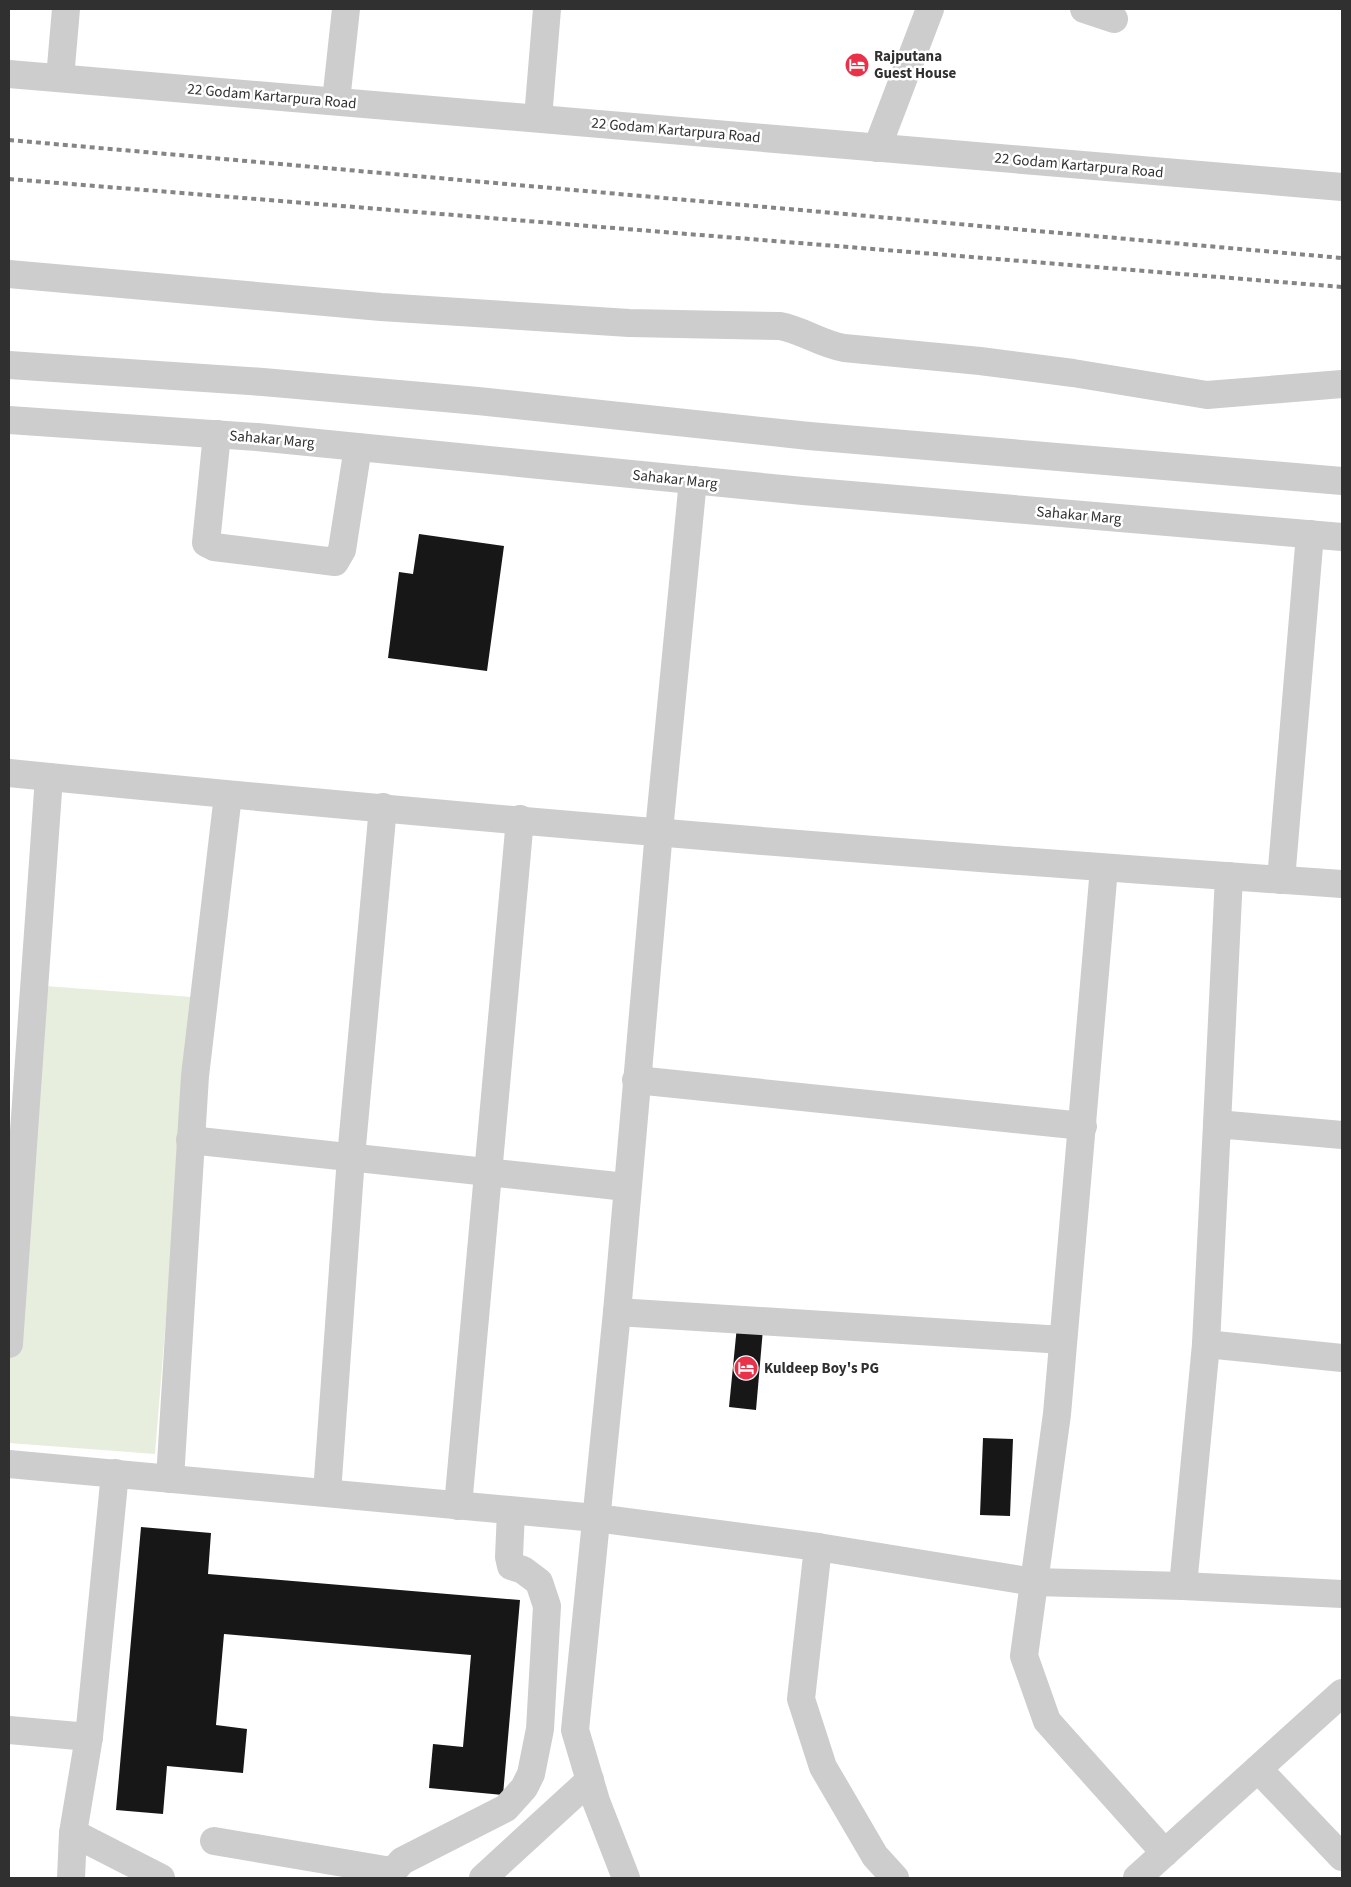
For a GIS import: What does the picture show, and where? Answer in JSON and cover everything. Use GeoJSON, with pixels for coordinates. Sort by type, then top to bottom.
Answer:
{"type":"FeatureCollection","features":[{"type":"Feature","properties":{"kind":"street"},"geometry":{"type":"LineString","coordinates":[[60,78],[66,9]]}},
{"type":"Feature","properties":{"kind":"street"},"geometry":{"type":"LineString","coordinates":[[336,102],[346,9]]}},
{"type":"Feature","properties":{"kind":"street"},"geometry":{"type":"LineString","coordinates":[[538,118],[547,9]]}},
{"type":"Feature","properties":{"kind":"street"},"geometry":{"type":"LineString","coordinates":[[877,148],[930,9]]}},
{"type":"Feature","properties":{"kind":"street"},"geometry":{"type":"LineString","coordinates":[[1084,9],[1114,19]]}},
{"type":"Feature","properties":{"kind":"street","name":"22 Godam Kartarpura Road"},"geometry":{"type":"LineString","coordinates":[[9,74],[1342,187]]}},
{"type":"Feature","properties":{"kind":"street"},"geometry":{"type":"LineString","coordinates":[[9,274],[400,308],[629,324],[780,326],[790,328],[826,345],[844,348],[980,360],[1207,395],[1342,384]]}},
{"type":"Feature","properties":{"kind":"street"},"geometry":{"type":"LineString","coordinates":[[9,365],[263,382],[478,401],[809,436],[1342,481]]}},
{"type":"Feature","properties":{"kind":"street","name":"Sahakar Marg"},"geometry":{"type":"LineString","coordinates":[[9,420],[217,434],[693,480],[1342,537]]}},
{"type":"Feature","properties":{"kind":"street"},"geometry":{"type":"LineString","coordinates":[[217,434],[206,543],[214,547],[335,562],[342,550],[358,447]]}},
{"type":"Feature","properties":{"kind":"street"},"geometry":{"type":"LineString","coordinates":[[626,1878],[590,1780],[575,1730],[617,1312],[626,1187],[658,831],[693,480]]}},
{"type":"Feature","properties":{"kind":"street"},"geometry":{"type":"LineString","coordinates":[[1281,880],[1310,534]]}},
{"type":"Feature","properties":{"kind":"street"},"geometry":{"type":"LineString","coordinates":[[9,773],[228,795],[658,831],[1104,868],[1342,884]]}},
{"type":"Feature","properties":{"kind":"street"},"geometry":{"type":"LineString","coordinates":[[9,1344],[17,1120],[49,777]]}},
{"type":"Feature","properties":{"kind":"street"},"geometry":{"type":"LineString","coordinates":[[170,1479],[195,1076],[228,795]]}},
{"type":"Feature","properties":{"kind":"street"},"geometry":{"type":"LineString","coordinates":[[327,1493],[352,1157],[383,807]]}},
{"type":"Feature","properties":{"kind":"street"},"geometry":{"type":"LineString","coordinates":[[458,1506],[520,819]]}},
{"type":"Feature","properties":{"kind":"street"},"geometry":{"type":"LineString","coordinates":[[1104,868],[1083,1126],[1056,1414],[1024,1656],[1047,1721],[1165,1852]]}},
{"type":"Feature","properties":{"kind":"street"},"geometry":{"type":"LineString","coordinates":[[1183,1586],[1206,1344],[1230,876]]}},
{"type":"Feature","properties":{"kind":"street"},"geometry":{"type":"LineString","coordinates":[[636,1080],[1083,1126]]}},
{"type":"Feature","properties":{"kind":"street"},"geometry":{"type":"LineString","coordinates":[[1217,1124],[1342,1135]]}},
{"type":"Feature","properties":{"kind":"street"},"geometry":{"type":"LineString","coordinates":[[190,1140],[626,1187]]}},
{"type":"Feature","properties":{"kind":"street"},"geometry":{"type":"LineString","coordinates":[[617,1312],[1063,1340]]}},
{"type":"Feature","properties":{"kind":"street"},"geometry":{"type":"LineString","coordinates":[[1206,1344],[1342,1358]]}},
{"type":"Feature","properties":{"kind":"street"},"geometry":{"type":"LineString","coordinates":[[9,1464],[596,1518],[818,1547],[1034,1582],[1183,1586],[1342,1594]]}},
{"type":"Feature","properties":{"kind":"street"},"geometry":{"type":"LineString","coordinates":[[70,1878],[73,1832],[89,1737],[115,1473]]}},
{"type":"Feature","properties":{"kind":"street"},"geometry":{"type":"LineString","coordinates":[[214,1841],[389,1875],[402,1861],[506,1808],[524,1788],[531,1774],[540,1728],[547,1606],[539,1582],[523,1570],[510,1566],[508,1557],[510,1510]]}},
{"type":"Feature","properties":{"kind":"street"},"geometry":{"type":"LineString","coordinates":[[818,1547],[801,1699],[822,1767],[875,1856],[895,1878]]}},
{"type":"Feature","properties":{"kind":"street"},"geometry":{"type":"LineString","coordinates":[[1137,1878],[1342,1693]]}},
{"type":"Feature","properties":{"kind":"street"},"geometry":{"type":"LineString","coordinates":[[9,1730],[89,1737]]}},
{"type":"Feature","properties":{"kind":"street"},"geometry":{"type":"LineString","coordinates":[[1258,1769],[1342,1857]]}},
{"type":"Feature","properties":{"kind":"street"},"geometry":{"type":"LineString","coordinates":[[483,1878],[590,1780]]}},
{"type":"Feature","properties":{"kind":"street"},"geometry":{"type":"LineString","coordinates":[[73,1832],[161,1878]]}},
{"type":"Feature","properties":{"kind":"green space"},"geometry":{"type":"Polygon","coordinates":[[[32,985],[192,997],[155,1454],[9,1443],[9,1284],[32,985]]]}},
{"type":"Feature","properties":{"kind":"building"},"geometry":{"type":"Polygon","coordinates":[[[419,534],[504,546],[487,671],[388,658],[399,572],[413,574],[419,534]]]}},
{"type":"Feature","properties":{"kind":"building","name":"Kuldeep Boy's PG"},"geometry":{"type":"Polygon","coordinates":[[[737,1326],[763,1329],[756,1410],[729,1407],[737,1326]]]}},
{"type":"Feature","properties":{"kind":"building"},"geometry":{"type":"Polygon","coordinates":[[[983,1438],[1013,1439],[1010,1516],[980,1515],[983,1438]]]}},
{"type":"Feature","properties":{"kind":"building"},"geometry":{"type":"Polygon","coordinates":[[[141,1527],[211,1533],[208,1574],[520,1600],[503,1795],[429,1788],[433,1744],[463,1747],[471,1655],[224,1634],[216,1725],[247,1729],[243,1773],[167,1766],[163,1814],[116,1810],[141,1527]]]}},
{"type":"Feature","properties":{"kind":"railway"},"geometry":{"type":"LineString","coordinates":[[9,140],[1342,258]]}},
{"type":"Feature","properties":{"kind":"railway"},"geometry":{"type":"LineString","coordinates":[[9,179],[1342,287]]}},
{"type":"Feature","properties":{"kind":"place","name":"Rajputana Guest House"},"geometry":{"type":"Point","coordinates":[857,65]}},
{"type":"Feature","properties":{"kind":"place","name":"Kuldeep Boy's PG"},"geometry":{"type":"Point","coordinates":[746,1368]}}]}
